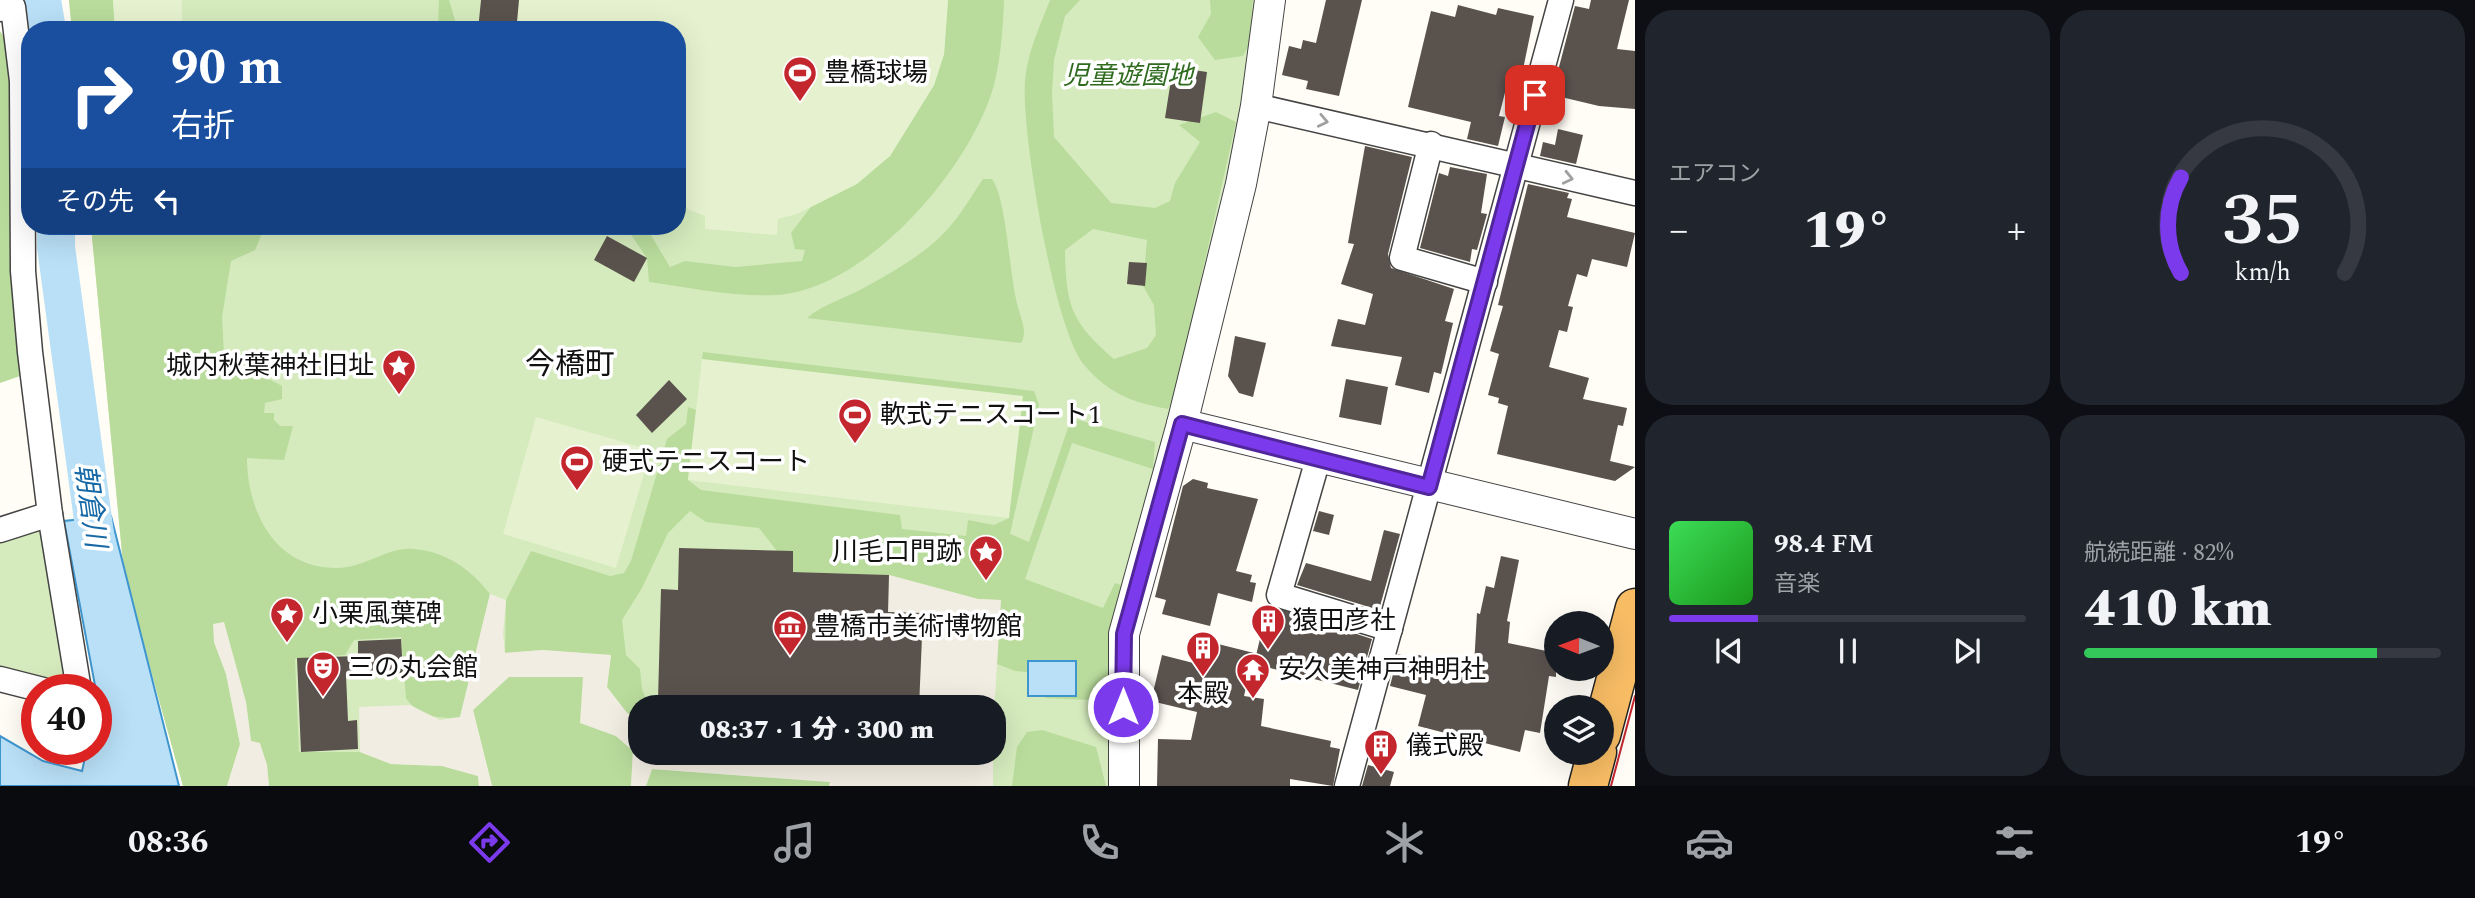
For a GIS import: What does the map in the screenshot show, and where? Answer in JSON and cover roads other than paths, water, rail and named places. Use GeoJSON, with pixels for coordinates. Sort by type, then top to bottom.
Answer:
{"type":"FeatureCollection","features":[{"type":"Feature","properties":{"kind":"highway"},"geometry":{"type":"LineString","coordinates":[[1612,695],[1635,608]]}},
{"type":"Feature","properties":{"kind":"highway"},"geometry":{"type":"LineString","coordinates":[[1588,786],[1594,765]]}},
{"type":"Feature","properties":{"kind":"street"},"geometry":{"type":"LineString","coordinates":[[1124,786],[1124,634],[1182,424],[1241,184],[1256,106],[1270,0]]}},
{"type":"Feature","properties":{"kind":"street"},"geometry":{"type":"LineString","coordinates":[[1347,786],[1561,0]]}},
{"type":"Feature","properties":{"kind":"street"},"geometry":{"type":"LineString","coordinates":[[0,9],[13,7],[21,73]]}},
{"type":"Feature","properties":{"kind":"street"},"geometry":{"type":"LineString","coordinates":[[1256,106],[1431,144],[1635,193]]}},
{"type":"Feature","properties":{"kind":"street"},"geometry":{"type":"LineString","coordinates":[[1431,144],[1402,258],[1485,282]]}},
{"type":"Feature","properties":{"kind":"street"},"geometry":{"type":"LineString","coordinates":[[23,235],[30,352],[50,514],[76,674]]}},
{"type":"Feature","properties":{"kind":"street"},"geometry":{"type":"LineString","coordinates":[[1182,424],[1429,487],[1635,534]]}},
{"type":"Feature","properties":{"kind":"street"},"geometry":{"type":"LineString","coordinates":[[1318,459],[1279,595],[1390,629]]}},
{"type":"Feature","properties":{"kind":"street"},"geometry":{"type":"LineString","coordinates":[[0,530],[50,514]]}},
{"type":"Feature","properties":{"kind":"street"},"geometry":{"type":"LineString","coordinates":[[0,679],[21,684]]}},
{"type":"Feature","properties":{"kind":"water"},"geometry":{"type":"Polygon","coordinates":[[[111,516],[179,786],[0,786],[0,736],[21,748],[21,765],[59,765],[82,771],[83,765],[112,765],[112,674],[93,674],[64,521],[111,516]]]}},
{"type":"Feature","properties":{"kind":"water"},"geometry":{"type":"Polygon","coordinates":[[[1028,661],[1076,661],[1076,696],[1028,696],[1028,661]]]}},
{"type":"Feature","properties":{"kind":"waterway","name":"朝倉川"},"geometry":{"type":"LineString","coordinates":[[42,0],[46,21]]}},
{"type":"Feature","properties":{"kind":"waterway","name":"朝倉川"},"geometry":{"type":"LineString","coordinates":[[56,235],[100,571]]}},
{"type":"Feature","properties":{"kind":"tram line"},"geometry":{"type":"LineString","coordinates":[[1611,786],[1635,696]]}},
{"type":"Feature","properties":{"kind":"place","name":"豊橋球場"},"geometry":{"type":"Point","coordinates":[800,103]}},
{"type":"Feature","properties":{"kind":"place","name":"城内秋葉神社旧址"},"geometry":{"type":"Point","coordinates":[399,396]}},
{"type":"Feature","properties":{"kind":"place","name":"軟式テニスコート1"},"geometry":{"type":"Point","coordinates":[855,445]}},
{"type":"Feature","properties":{"kind":"place","name":"硬式テニスコート"},"geometry":{"type":"Point","coordinates":[577,492]}},
{"type":"Feature","properties":{"kind":"place","name":"川毛口門跡"},"geometry":{"type":"Point","coordinates":[986,582]}},
{"type":"Feature","properties":{"kind":"place","name":"小栗風葉碑"},"geometry":{"type":"Point","coordinates":[287,644]}},
{"type":"Feature","properties":{"kind":"place","name":"猿田彦社"},"geometry":{"type":"Point","coordinates":[1268,651]}},
{"type":"Feature","properties":{"kind":"place","name":"豊橋市美術博物館"},"geometry":{"type":"Point","coordinates":[790,657]}},
{"type":"Feature","properties":{"kind":"place","name":"本殿"},"geometry":{"type":"Point","coordinates":[1203,678]}},
{"type":"Feature","properties":{"kind":"place","name":"三の丸会館"},"geometry":{"type":"Point","coordinates":[323,698]}},
{"type":"Feature","properties":{"kind":"place","name":"安久美神戸神明社"},"geometry":{"type":"Point","coordinates":[1253,700]}},
{"type":"Feature","properties":{"kind":"place","name":"儀式殿"},"geometry":{"type":"Point","coordinates":[1381,776]}},
{"type":"Feature","properties":{"kind":"district","name":"今橋町"},"geometry":{"type":"Point","coordinates":[570,365]}},
{"type":"Feature","properties":{"kind":"park label","name":"児童遊園地"},"geometry":{"type":"Point","coordinates":[1128,76]}}]}
